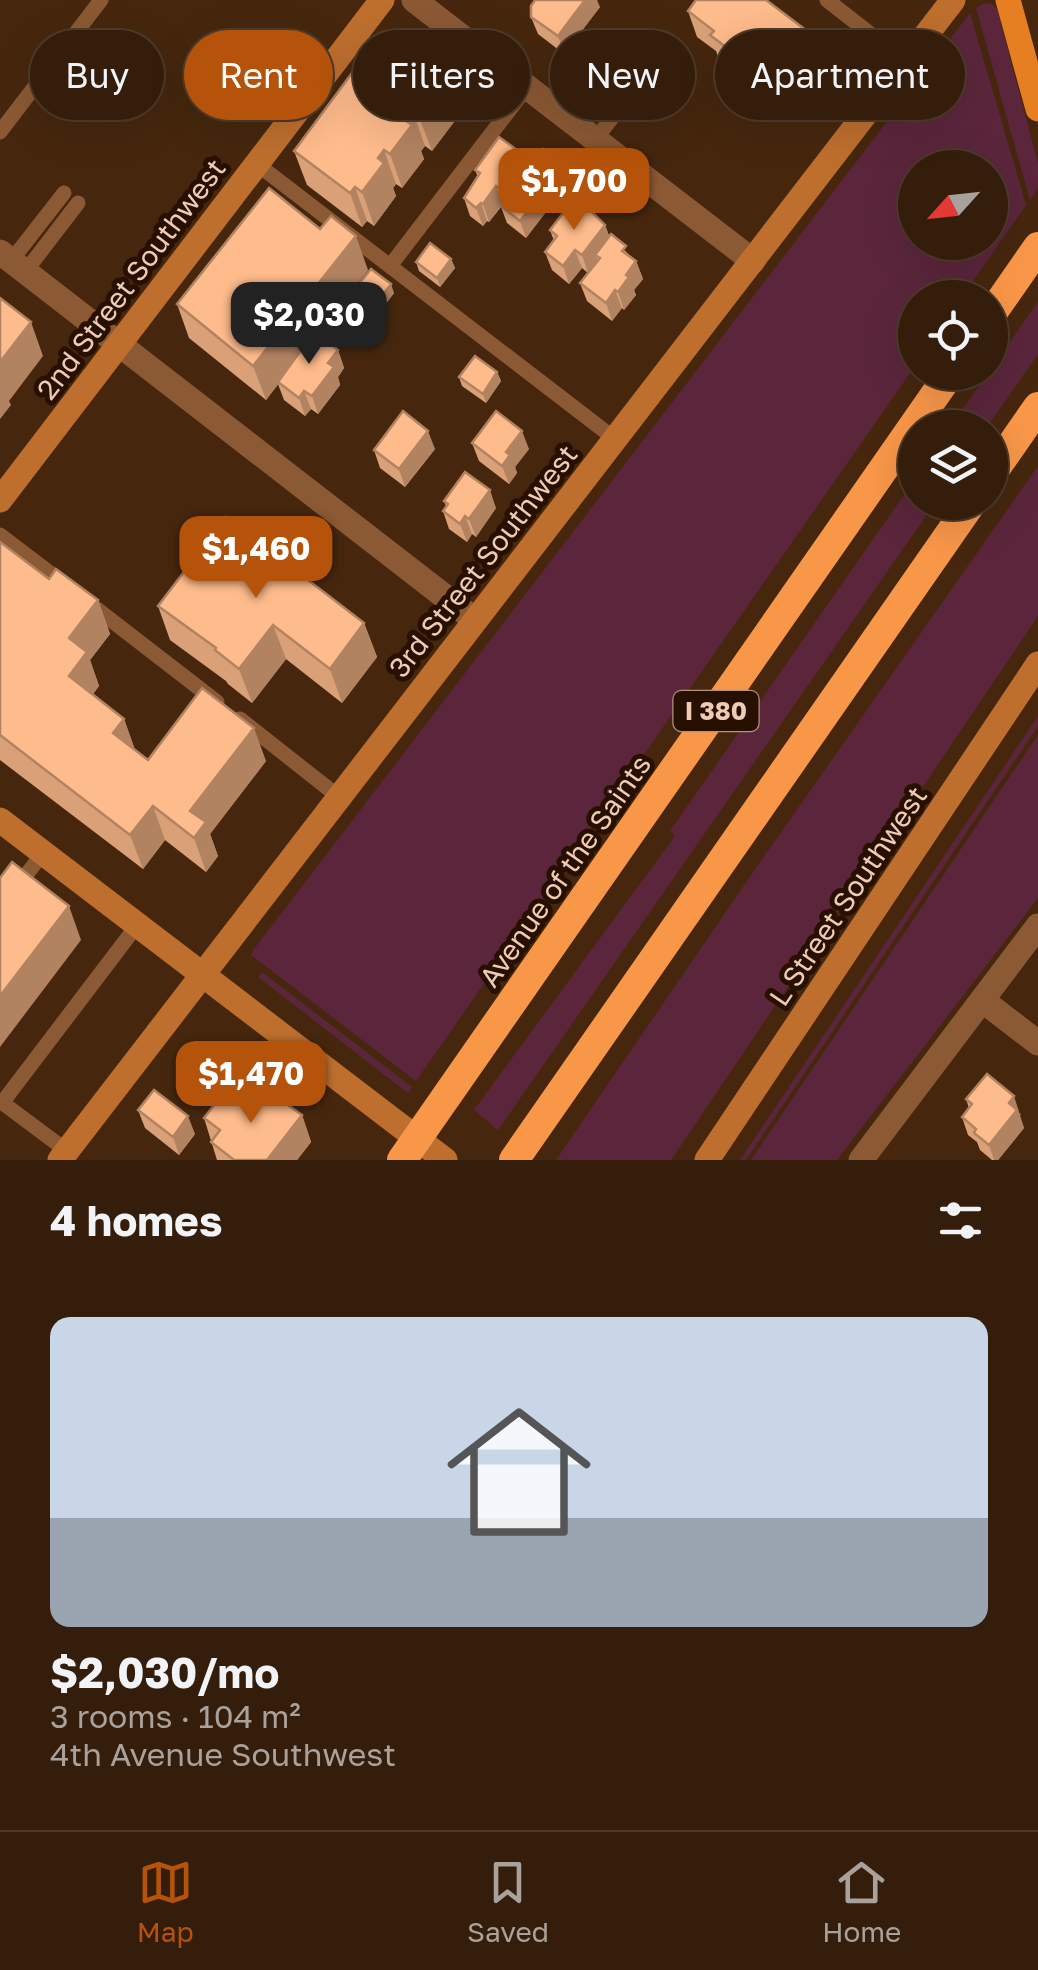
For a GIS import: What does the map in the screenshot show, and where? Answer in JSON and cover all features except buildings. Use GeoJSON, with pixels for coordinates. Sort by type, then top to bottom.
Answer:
{"type":"FeatureCollection","features":[{"type":"Feature","properties":{"kind":"highway"},"geometry":{"type":"LineString","coordinates":[[1008,291],[1038,247]]}},
{"type":"Feature","properties":{"kind":"highway","name":"Avenue of the Saints"},"geometry":{"type":"LineString","coordinates":[[402,1160],[938,390]]}},
{"type":"Feature","properties":{"kind":"highway"},"geometry":{"type":"LineString","coordinates":[[1008,451],[1034,414]]}},
{"type":"Feature","properties":{"kind":"highway"},"geometry":{"type":"LineString","coordinates":[[514,1160],[959,520]]}},
{"type":"Feature","properties":{"kind":"main road","name":"2nd Street Southwest"},"geometry":{"type":"LineString","coordinates":[[0,500],[382,0]]}},
{"type":"Feature","properties":{"kind":"main road","name":"3rd Street Southwest"},"geometry":{"type":"LineString","coordinates":[[931,30],[954,0]]}},
{"type":"Feature","properties":{"kind":"main road"},"geometry":{"type":"LineString","coordinates":[[1008,0],[1038,109]]}},
{"type":"Feature","properties":{"kind":"main road","name":"3rd Street Southwest"},"geometry":{"type":"LineString","coordinates":[[64,1156],[861,120]]}},
{"type":"Feature","properties":{"kind":"main road","name":"L Street Southwest"},"geometry":{"type":"LineString","coordinates":[[707,1160],[1028,686],[1038,664]]}},
{"type":"Feature","properties":{"kind":"main road"},"geometry":{"type":"LineString","coordinates":[[0,820],[445,1160]]}},
{"type":"Feature","properties":{"kind":"street"},"geometry":{"type":"LineString","coordinates":[[414,0],[453,30]]}},
{"type":"Feature","properties":{"kind":"street"},"geometry":{"type":"LineString","coordinates":[[530,89],[752,260]]}},
{"type":"Feature","properties":{"kind":"street"},"geometry":{"type":"LineString","coordinates":[[12,262],[475,620]]}},
{"type":"Feature","properties":{"kind":"street"},"geometry":{"type":"LineString","coordinates":[[861,1160],[1038,926]]}},
{"type":"Feature","properties":{"kind":"street"},"geometry":{"type":"LineString","coordinates":[[982,1000],[1038,1043]]}},
{"type":"Feature","properties":{"kind":"lane"},"geometry":{"type":"LineString","coordinates":[[0,132],[102,0]]}},
{"type":"Feature","properties":{"kind":"lane"},"geometry":{"type":"LineString","coordinates":[[827,0],[865,30]]}},
{"type":"Feature","properties":{"kind":"lane"},"geometry":{"type":"LineString","coordinates":[[390,266],[502,120]]}},
{"type":"Feature","properties":{"kind":"lane"},"geometry":{"type":"LineString","coordinates":[[595,140],[610,120]]}},
{"type":"Feature","properties":{"kind":"lane"},"geometry":{"type":"LineString","coordinates":[[257,164],[616,438]]}},
{"type":"Feature","properties":{"kind":"lane"},"geometry":{"type":"LineString","coordinates":[[12,262],[71,198]]}},
{"type":"Feature","properties":{"kind":"lane"},"geometry":{"type":"LineString","coordinates":[[0,535],[339,797]]}},
{"type":"Feature","properties":{"kind":"lane"},"geometry":{"type":"LineString","coordinates":[[0,910],[44,852]]}},
{"type":"Feature","properties":{"kind":"lane"},"geometry":{"type":"LineString","coordinates":[[64,1156],[1,1102],[138,924]]}},
{"type":"Feature","properties":{"kind":"shaded area"},"geometry":{"type":"Polygon","coordinates":[[[986,3],[997,9],[1038,163],[1038,188],[1030,200],[976,8],[986,3]]]}},
{"type":"Feature","properties":{"kind":"shaded area"},"geometry":{"type":"Polygon","coordinates":[[[970,13],[1026,205],[1008,231],[1008,150],[898,150],[898,260],[988,260],[974,280],[898,280],[898,390],[416,1081],[251,955],[888,120],[965,120],[965,30],[957,30],[970,13]]]}},
{"type":"Feature","properties":{"kind":"shaded area"},"geometry":{"type":"Polygon","coordinates":[[[1038,302],[1038,354],[999,410],[962,410],[976,390],[1008,390],[1008,345],[1038,302]]]}},
{"type":"Feature","properties":{"kind":"shaded area"},"geometry":{"type":"Polygon","coordinates":[[[1038,466],[1038,616],[671,1160],[556,1160],[1000,520],[1008,520],[1008,509],[1038,466]]]}},
{"type":"Feature","properties":{"kind":"shaded area"},"geometry":{"type":"Polygon","coordinates":[[[898,503],[898,520],[923,520],[498,1130],[474,1110],[675,836],[670,831],[898,503]]]}},
{"type":"Feature","properties":{"kind":"shaded area"},"geometry":{"type":"Polygon","coordinates":[[[1038,716],[1038,726],[746,1160],[740,1160],[1038,716]]]}},
{"type":"Feature","properties":{"kind":"shaded area"},"geometry":{"type":"Polygon","coordinates":[[[1038,735],[1038,898],[837,1160],[751,1160],[1038,735]]]}},
{"type":"Feature","properties":{"kind":"shaded area"},"geometry":{"type":"Polygon","coordinates":[[[262,972],[412,1087],[408,1093],[258,977],[262,972]]]}}]}
